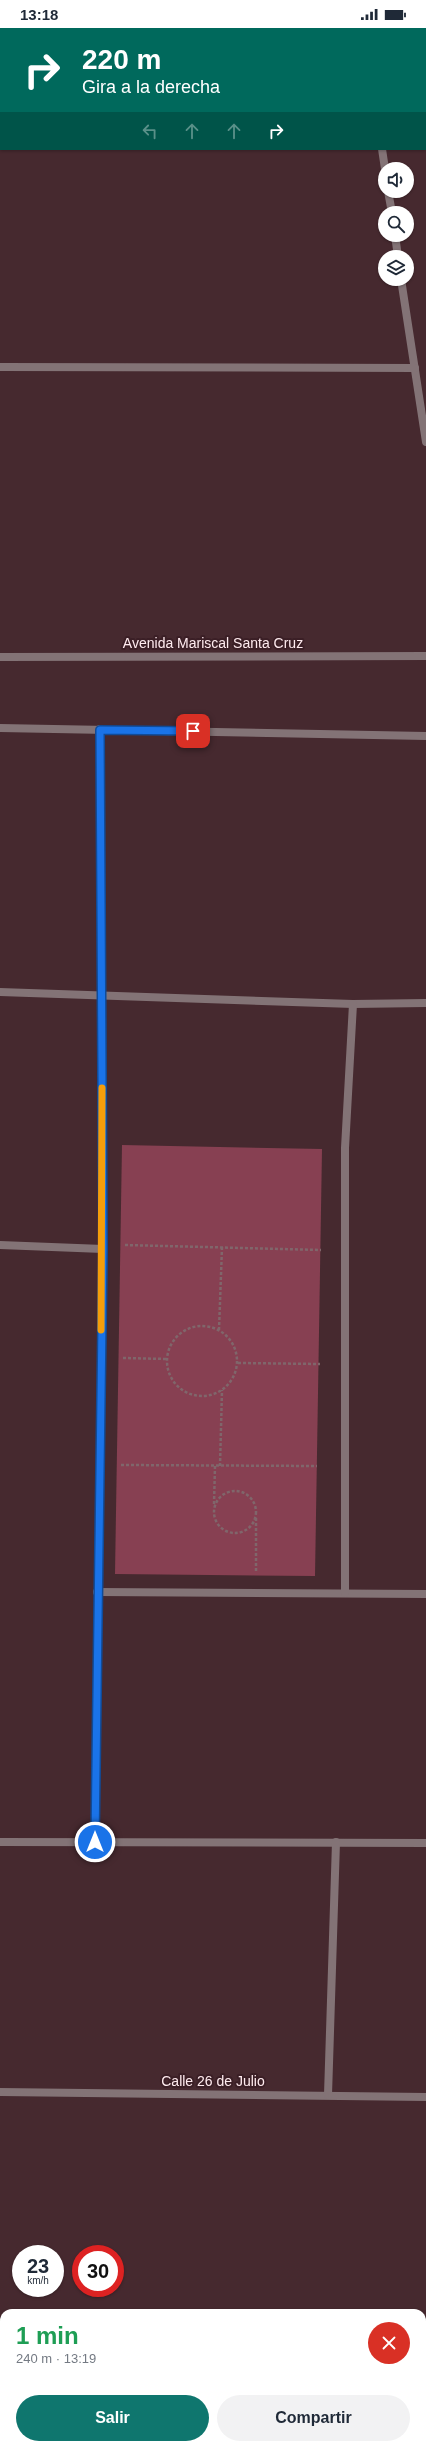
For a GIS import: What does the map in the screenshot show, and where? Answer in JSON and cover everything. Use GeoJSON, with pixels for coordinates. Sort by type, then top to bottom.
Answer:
{"type":"FeatureCollection","features":[{"type":"Feature","properties":{"kind":"street"},"geometry":{"type":"LineString","coordinates":[[382,150],[384,162]]}},
{"type":"Feature","properties":{"kind":"street"},"geometry":{"type":"LineString","coordinates":[[403,286],[426,442]]}},
{"type":"Feature","properties":{"kind":"street"},"geometry":{"type":"LineString","coordinates":[[0,367],[415,368]]}},
{"type":"Feature","properties":{"kind":"street","name":"Avenida Mariscal Santa Cruz"},"geometry":{"type":"LineString","coordinates":[[0,657],[426,656]]}},
{"type":"Feature","properties":{"kind":"street"},"geometry":{"type":"LineString","coordinates":[[0,728],[426,736]]}},
{"type":"Feature","properties":{"kind":"street"},"geometry":{"type":"LineString","coordinates":[[95,1842],[97,1592],[103,1249],[103,994],[100,730]]}},
{"type":"Feature","properties":{"kind":"street"},"geometry":{"type":"LineString","coordinates":[[0,992],[103,994],[353,1004],[426,1002]]}},
{"type":"Feature","properties":{"kind":"street"},"geometry":{"type":"LineString","coordinates":[[346,1593],[345,1148],[353,1004]]}},
{"type":"Feature","properties":{"kind":"street"},"geometry":{"type":"LineString","coordinates":[[0,1245],[103,1249]]}},
{"type":"Feature","properties":{"kind":"street"},"geometry":{"type":"LineString","coordinates":[[97,1592],[426,1594]]}},
{"type":"Feature","properties":{"kind":"street"},"geometry":{"type":"LineString","coordinates":[[0,1842],[426,1843]]}},
{"type":"Feature","properties":{"kind":"street"},"geometry":{"type":"LineString","coordinates":[[328,2095],[336,1842]]}},
{"type":"Feature","properties":{"kind":"street","name":"Calle 26 de Julio"},"geometry":{"type":"LineString","coordinates":[[0,2092],[426,2097]]}},
{"type":"Feature","properties":{"kind":"path"},"geometry":{"type":"LineString","coordinates":[[120,1245],[321,1250]]}},
{"type":"Feature","properties":{"kind":"path"},"geometry":{"type":"LineString","coordinates":[[219,1330],[222,1247]]}},
{"type":"Feature","properties":{"kind":"path"},"geometry":{"type":"LineString","coordinates":[[203,1326],[219,1330],[232,1342],[238,1363],[235,1375],[222,1390],[207,1397],[184,1392],[174,1384],[169,1373],[167,1359],[171,1345],[182,1332],[203,1326]]}},
{"type":"Feature","properties":{"kind":"path"},"geometry":{"type":"LineString","coordinates":[[119,1358],[167,1359]]}},
{"type":"Feature","properties":{"kind":"path"},"geometry":{"type":"LineString","coordinates":[[238,1363],[320,1364]]}},
{"type":"Feature","properties":{"kind":"path"},"geometry":{"type":"LineString","coordinates":[[220,1466],[222,1390]]}},
{"type":"Feature","properties":{"kind":"path"},"geometry":{"type":"LineString","coordinates":[[117,1465],[317,1466]]}},
{"type":"Feature","properties":{"kind":"path"},"geometry":{"type":"LineString","coordinates":[[214,1512],[218,1499],[224,1494],[238,1491],[251,1498],[256,1511],[256,1518],[248,1529],[236,1534],[223,1530],[215,1519],[214,1512],[215,1466]]}},
{"type":"Feature","properties":{"kind":"path"},"geometry":{"type":"LineString","coordinates":[[256,1511],[256,1575]]}},
{"type":"Feature","properties":{"kind":"shaded area"},"geometry":{"type":"Polygon","coordinates":[[[122,1145],[322,1149],[315,1576],[115,1574],[122,1145]]]}},
{"type":"Feature","properties":{"kind":"slow traffic"},"geometry":{"type":"LineString","coordinates":[[101,1330],[103,1249],[102,1088]]}},
{"type":"Feature","properties":{"kind":"route"},"geometry":{"type":"LineString","coordinates":[[95,1842],[103,1249],[103,994],[100,730],[193,731]]}}]}
